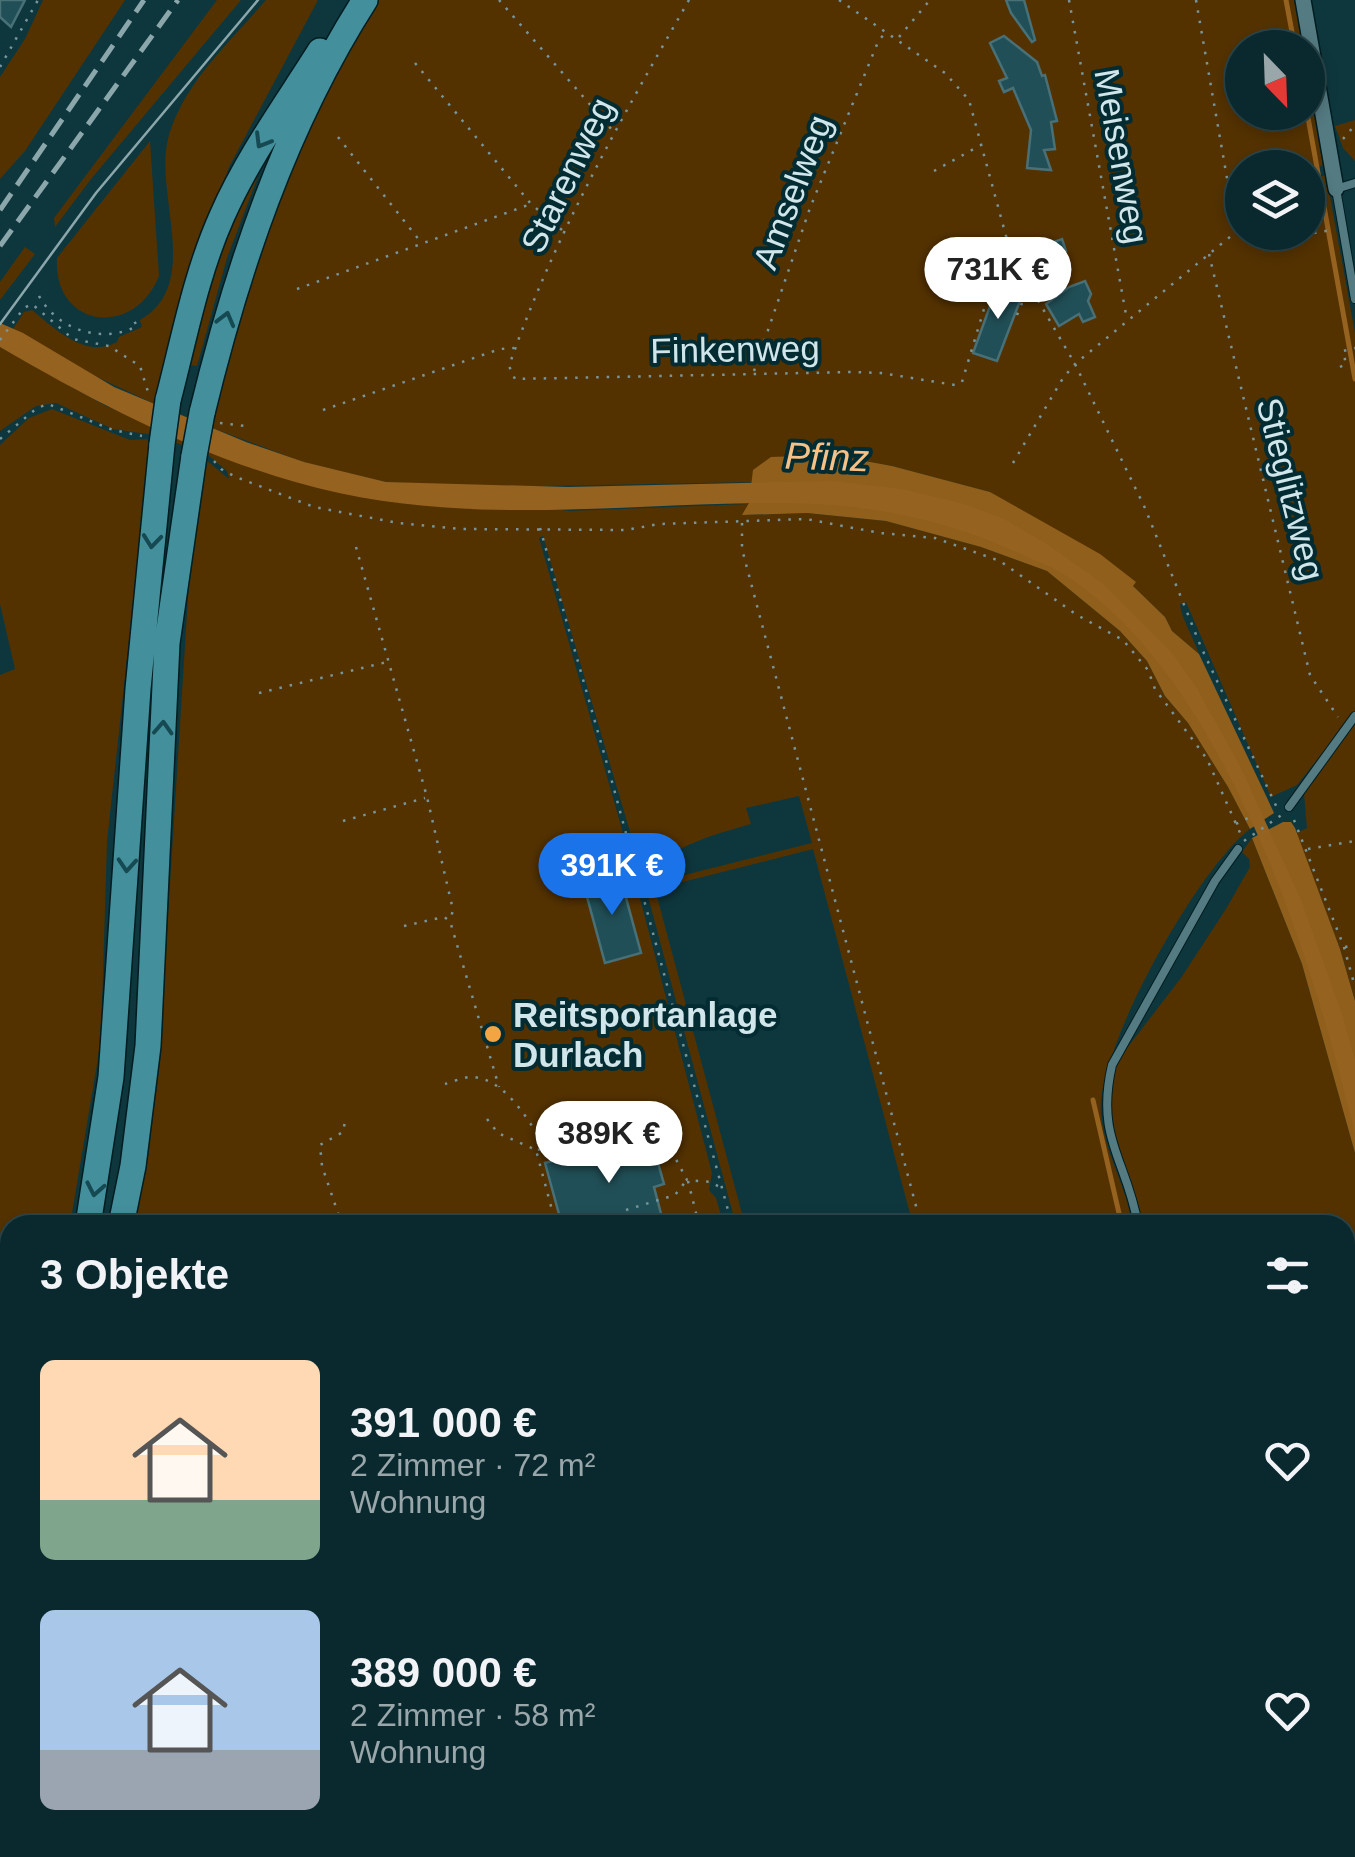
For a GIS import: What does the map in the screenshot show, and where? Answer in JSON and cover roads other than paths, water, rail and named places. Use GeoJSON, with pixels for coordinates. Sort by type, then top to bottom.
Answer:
{"type":"FeatureCollection","features":[{"type":"Feature","properties":{"kind":"main road"},"geometry":{"type":"LineString","coordinates":[[90,1215],[111,1077],[159,400],[183,342],[214,233],[231,195],[352,0]]}},
{"type":"Feature","properties":{"kind":"main road"},"geometry":{"type":"LineString","coordinates":[[123,1215],[148,1046],[167,643],[202,456],[212,374],[231,301],[279,170],[340,38],[365,0]]}},
{"type":"Feature","properties":{"kind":"main road"},"geometry":{"type":"LineString","coordinates":[[183,342],[188,377],[198,381],[212,374]]}},
{"type":"Feature","properties":{"kind":"street"},"geometry":{"type":"LineString","coordinates":[[1303,0],[1336,189]]}},
{"type":"Feature","properties":{"kind":"lane"},"geometry":{"type":"LineString","coordinates":[[1355,183],[1336,189],[1355,299]]}},
{"type":"Feature","properties":{"kind":"lane"},"geometry":{"type":"LineString","coordinates":[[1289,807],[1355,716]]}},
{"type":"Feature","properties":{"kind":"lane"},"geometry":{"type":"LineString","coordinates":[[1135,1215],[1106,1119],[1105,1098],[1112,1065],[1215,881],[1240,845]]}},
{"type":"Feature","properties":{"kind":"waterway"},"geometry":{"type":"LineString","coordinates":[[1286,0],[1292,30]]}},
{"type":"Feature","properties":{"kind":"waterway"},"geometry":{"type":"LineString","coordinates":[[1310,130],[1355,379]]}},
{"type":"Feature","properties":{"kind":"waterway"},"geometry":{"type":"LineString","coordinates":[[1093,1100],[1119,1215]]}},
{"type":"Feature","properties":{"kind":"tram line"},"geometry":{"type":"LineString","coordinates":[[0,324],[96,193],[258,0]]}},
{"type":"Feature","properties":{"kind":"railway"},"geometry":{"type":"LineString","coordinates":[[0,210],[144,0]]}},
{"type":"Feature","properties":{"kind":"railway"},"geometry":{"type":"LineString","coordinates":[[0,246],[178,0]]}},
{"type":"Feature","properties":{"kind":"place","name":"Reitsportanlage Durlach"},"geometry":{"type":"Point","coordinates":[493,1034]}},
{"type":"Feature","properties":{"kind":"water label","name":"Pfinz"},"geometry":{"type":"Point","coordinates":[827,457]}}]}
